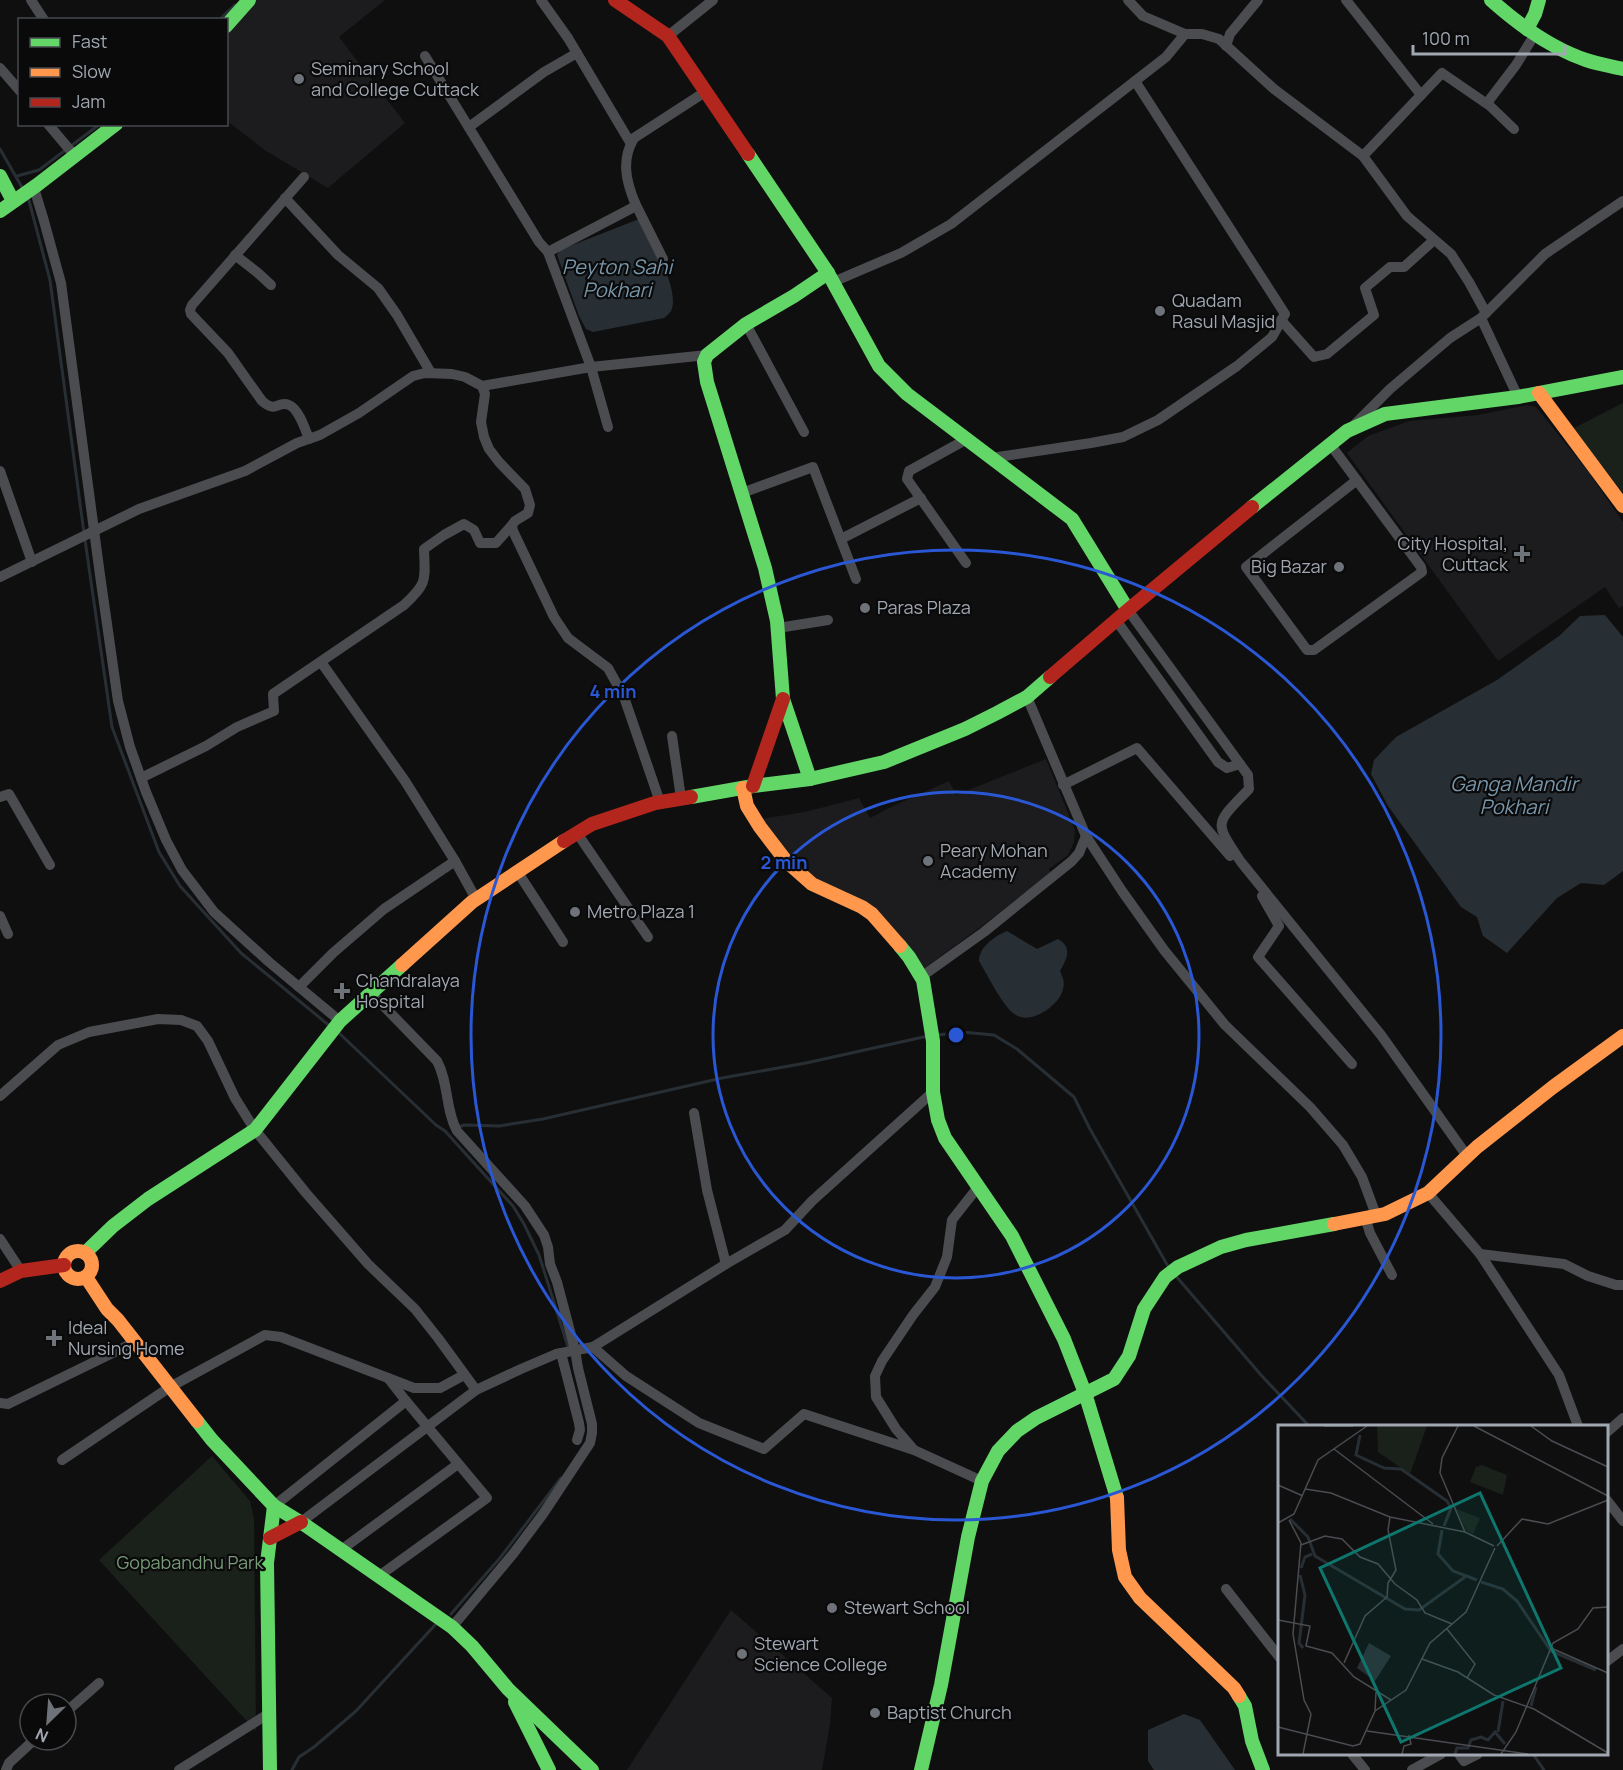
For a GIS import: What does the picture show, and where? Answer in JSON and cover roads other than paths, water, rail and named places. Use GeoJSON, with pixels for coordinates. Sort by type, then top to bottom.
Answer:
{"type":"FeatureCollection","features":[{"type":"Feature","properties":{"kind":"street"},"geometry":{"type":"LineString","coordinates":[[31,0],[43,18]]}},
{"type":"Feature","properties":{"kind":"street"},"geometry":{"type":"LineString","coordinates":[[228,24],[249,0]]}},
{"type":"Feature","properties":{"kind":"street"},"geometry":{"type":"LineString","coordinates":[[541,0],[577,52],[631,144]]}},
{"type":"Feature","properties":{"kind":"street"},"geometry":{"type":"LineString","coordinates":[[615,0],[668,36],[830,278],[879,366],[907,394],[1072,519],[1128,610],[1248,775],[1249,789],[1224,815],[1220,824],[1223,834],[1241,862],[1381,1035],[1467,1156]]}},
{"type":"Feature","properties":{"kind":"street"},"geometry":{"type":"LineString","coordinates":[[668,36],[713,0]]}},
{"type":"Feature","properties":{"kind":"street"},"geometry":{"type":"LineString","coordinates":[[1128,0],[1143,16],[1185,34],[1202,34],[1219,39],[1274,88],[1363,156],[1407,216],[1451,254],[1469,282],[1518,397]]}},
{"type":"Feature","properties":{"kind":"street"},"geometry":{"type":"LineString","coordinates":[[1226,46],[1230,34],[1258,0]]}},
{"type":"Feature","properties":{"kind":"street"},"geometry":{"type":"LineString","coordinates":[[1346,0],[1421,94]]}},
{"type":"Feature","properties":{"kind":"street"},"geometry":{"type":"LineString","coordinates":[[1491,0],[1506,14],[1563,51],[1583,60],[1623,69]]}},
{"type":"Feature","properties":{"kind":"street"},"geometry":{"type":"LineString","coordinates":[[1487,103],[1516,65],[1531,31],[1539,0]]}},
{"type":"Feature","properties":{"kind":"street"},"geometry":{"type":"LineString","coordinates":[[482,386],[591,367],[706,355],[746,324],[795,296],[830,278],[901,253],[951,224],[1166,57],[1185,34]]}},
{"type":"Feature","properties":{"kind":"street"},"geometry":{"type":"LineString","coordinates":[[469,127],[544,72],[577,52]]}},
{"type":"Feature","properties":{"kind":"street"},"geometry":{"type":"LineString","coordinates":[[425,56],[539,242],[548,252],[591,367],[608,427]]}},
{"type":"Feature","properties":{"kind":"street"},"geometry":{"type":"LineString","coordinates":[[0,68],[18,89]]}},
{"type":"Feature","properties":{"kind":"street"},"geometry":{"type":"LineString","coordinates":[[1363,156],[1442,73],[1487,103],[1514,129]]}},
{"type":"Feature","properties":{"kind":"street"},"geometry":{"type":"LineString","coordinates":[[991,458],[1124,437],[1158,420],[1237,366],[1272,336],[1285,314],[1135,81]]}},
{"type":"Feature","properties":{"kind":"street"},"geometry":{"type":"LineString","coordinates":[[663,259],[627,185],[625,169],[631,144],[634,138],[705,92]]}},
{"type":"Feature","properties":{"kind":"street"},"geometry":{"type":"LineString","coordinates":[[50,126],[75,156]]}},
{"type":"Feature","properties":{"kind":"street"},"geometry":{"type":"LineString","coordinates":[[0,211],[113,126]]}},
{"type":"Feature","properties":{"kind":"street"},"geometry":{"type":"LineString","coordinates":[[0,176],[14,201]]}},
{"type":"Feature","properties":{"kind":"street"},"geometry":{"type":"LineString","coordinates":[[304,177],[190,310],[191,314],[228,353],[268,407],[285,404],[290,405],[296,411],[309,439]]}},
{"type":"Feature","properties":{"kind":"street"},"geometry":{"type":"LineString","coordinates":[[32,189],[44,221],[61,283],[93,532],[118,701],[141,778],[166,840],[182,870],[214,912],[338,1024]]}},
{"type":"Feature","properties":{"kind":"street"},"geometry":{"type":"LineString","coordinates":[[285,198],[338,255],[378,288],[397,315],[431,373]]}},
{"type":"Feature","properties":{"kind":"street"},"geometry":{"type":"LineString","coordinates":[[85,1253],[113,1226],[148,1200],[255,1130],[338,1024],[371,993],[476,899],[577,833],[592,825],[660,802],[810,778],[884,762],[965,729],[1028,697],[1116,620],[1347,431],[1390,389],[1442,345],[1484,315],[1545,254],[1623,201]]}},
{"type":"Feature","properties":{"kind":"street"},"geometry":{"type":"LineString","coordinates":[[548,252],[634,207],[635,203]]}},
{"type":"Feature","properties":{"kind":"street"},"geometry":{"type":"LineString","coordinates":[[1281,320],[1314,357],[1327,354],[1374,315],[1365,288],[1390,267],[1404,267],[1434,240]]}},
{"type":"Feature","properties":{"kind":"street"},"geometry":{"type":"LineString","coordinates":[[235,255],[271,285]]}},
{"type":"Feature","properties":{"kind":"street"},"geometry":{"type":"LineString","coordinates":[[746,324],[804,432]]}},
{"type":"Feature","properties":{"kind":"street"},"geometry":{"type":"LineString","coordinates":[[706,355],[704,362],[707,382],[765,568],[778,628],[783,699],[810,778]]}},
{"type":"Feature","properties":{"kind":"street"},"geometry":{"type":"LineString","coordinates":[[0,577],[156,502],[245,471],[276,453],[320,435],[413,376],[431,373],[452,374],[465,377],[482,386],[485,394],[481,422],[484,437],[489,449],[499,462],[525,489],[530,505],[528,513],[515,521],[496,543],[480,543],[474,530],[464,524],[431,544],[424,549],[425,579],[420,591],[404,605],[273,694],[274,711],[237,727],[206,746],[141,778]]}},
{"type":"Feature","properties":{"kind":"street"},"geometry":{"type":"LineString","coordinates":[[1347,431],[1385,414],[1518,397],[1623,377]]}},
{"type":"Feature","properties":{"kind":"street"},"geometry":{"type":"LineString","coordinates":[[1539,393],[1623,506]]}},
{"type":"Feature","properties":{"kind":"street"},"geometry":{"type":"LineString","coordinates":[[966,563],[907,479],[909,471],[967,439]]}},
{"type":"Feature","properties":{"kind":"street"},"geometry":{"type":"LineString","coordinates":[[1329,444],[1357,480],[1421,567],[1422,572],[1314,650],[1307,650],[1246,567],[1357,480]]}},
{"type":"Feature","properties":{"kind":"street"},"geometry":{"type":"LineString","coordinates":[[742,493],[813,467],[856,579]]}},
{"type":"Feature","properties":{"kind":"street"},"geometry":{"type":"LineString","coordinates":[[0,471],[32,562]]}},
{"type":"Feature","properties":{"kind":"street"},"geometry":{"type":"LineString","coordinates":[[841,539],[921,498]]}},
{"type":"Feature","properties":{"kind":"street"},"geometry":{"type":"LineString","coordinates":[[512,525],[554,617],[568,638],[608,668],[624,697],[660,802]]}},
{"type":"Feature","properties":{"kind":"street"},"geometry":{"type":"LineString","coordinates":[[778,628],[828,620]]}},
{"type":"Feature","properties":{"kind":"street"},"geometry":{"type":"LineString","coordinates":[[1116,620],[1218,762],[1227,768],[1240,764]]}},
{"type":"Feature","properties":{"kind":"street"},"geometry":{"type":"LineString","coordinates":[[321,662],[405,781],[476,899]]}},
{"type":"Feature","properties":{"kind":"street"},"geometry":{"type":"LineString","coordinates":[[1028,697],[1086,836],[1158,942],[1225,1025],[1310,1107],[1343,1145],[1362,1178],[1371,1216],[1370,1233],[1392,1275]]}},
{"type":"Feature","properties":{"kind":"street"},"geometry":{"type":"LineString","coordinates":[[783,699],[748,787],[747,806],[786,861],[812,884],[872,914],[909,957],[923,980],[933,1041],[933,1092],[938,1120],[945,1138],[1012,1236],[1064,1339],[1085,1393],[1118,1503],[1119,1551],[1125,1577],[1140,1598],[1234,1688],[1245,1706],[1252,1741],[1263,1770]]}},
{"type":"Feature","properties":{"kind":"street"},"geometry":{"type":"LineString","coordinates":[[672,736],[681,798]]}},
{"type":"Feature","properties":{"kind":"street"},"geometry":{"type":"LineString","coordinates":[[1063,785],[1137,748],[1261,893],[1279,926],[1258,957],[1352,1064]]}},
{"type":"Feature","properties":{"kind":"street"},"geometry":{"type":"LineString","coordinates":[[0,797],[9,794],[50,865]]}},
{"type":"Feature","properties":{"kind":"street"},"geometry":{"type":"LineString","coordinates":[[577,833],[648,937]]}},
{"type":"Feature","properties":{"kind":"street"},"geometry":{"type":"LineString","coordinates":[[921,977],[984,932],[1072,861],[1079,853],[1086,836]]}},
{"type":"Feature","properties":{"kind":"street"},"geometry":{"type":"LineString","coordinates":[[299,987],[333,953],[384,909],[454,861]]}},
{"type":"Feature","properties":{"kind":"street"},"geometry":{"type":"LineString","coordinates":[[518,871],[563,942]]}},
{"type":"Feature","properties":{"kind":"street"},"geometry":{"type":"LineString","coordinates":[[0,916],[8,934]]}},
{"type":"Feature","properties":{"kind":"street"},"geometry":{"type":"LineString","coordinates":[[371,993],[436,1061],[442,1071],[452,1122],[457,1131],[525,1206],[544,1235],[592,1424],[590,1443],[543,1514],[452,1627]]}},
{"type":"Feature","properties":{"kind":"street"},"geometry":{"type":"LineString","coordinates":[[0,1096],[58,1045],[89,1032],[158,1019],[181,1020],[197,1026],[208,1041],[235,1098],[255,1130],[368,1264],[414,1309],[476,1390]]}},
{"type":"Feature","properties":{"kind":"street"},"geometry":{"type":"LineString","coordinates":[[921,1770],[939,1695],[968,1537],[982,1481],[998,1452],[1017,1431],[1036,1418],[1114,1379],[1129,1356],[1144,1310],[1165,1277],[1178,1266],[1221,1247],[1246,1240],[1302,1231],[1394,1210],[1428,1193],[1467,1156],[1553,1087],[1623,1036]]}},
{"type":"Feature","properties":{"kind":"street"},"geometry":{"type":"LineString","coordinates":[[270,1538],[301,1522],[476,1390],[561,1353],[593,1347],[785,1230],[812,1202],[933,1092]]}},
{"type":"Feature","properties":{"kind":"street"},"geometry":{"type":"LineString","coordinates":[[694,1113],[707,1190],[726,1264]]}},
{"type":"Feature","properties":{"kind":"street"},"geometry":{"type":"LineString","coordinates":[[914,1450],[896,1429],[876,1397],[875,1376],[882,1361],[913,1315],[935,1287],[947,1257],[952,1220],[978,1187]]}},
{"type":"Feature","properties":{"kind":"street"},"geometry":{"type":"LineString","coordinates":[[1428,1193],[1480,1254],[1559,1375],[1578,1425]]}},
{"type":"Feature","properties":{"kind":"street"},"geometry":{"type":"LineString","coordinates":[[0,1239],[21,1271]]}},
{"type":"Feature","properties":{"kind":"street"},"geometry":{"type":"LineString","coordinates":[[79,1251],[92,1260],[93,1266],[91,1272],[81,1279],[72,1278],[67,1274],[64,1265],[65,1259],[72,1252],[79,1251]]}},
{"type":"Feature","properties":{"kind":"street"},"geometry":{"type":"LineString","coordinates":[[1480,1254],[1564,1264],[1597,1279],[1623,1285]]}},
{"type":"Feature","properties":{"kind":"street"},"geometry":{"type":"LineString","coordinates":[[0,1281],[21,1271],[64,1265]]}},
{"type":"Feature","properties":{"kind":"street"},"geometry":{"type":"LineString","coordinates":[[86,1277],[107,1310],[118,1320],[212,1440],[274,1506],[301,1522],[452,1627],[472,1646],[508,1689],[592,1770]]}},
{"type":"Feature","properties":{"kind":"street"},"geometry":{"type":"LineString","coordinates":[[62,1460],[170,1387],[265,1335],[281,1337],[414,1388],[440,1388],[464,1375]]}},
{"type":"Feature","properties":{"kind":"street"},"geometry":{"type":"LineString","coordinates":[[0,1403],[8,1404],[135,1342]]}},
{"type":"Feature","properties":{"kind":"street"},"geometry":{"type":"LineString","coordinates":[[593,1347],[626,1376],[699,1423],[764,1449],[804,1414],[914,1450],[982,1481]]}},
{"type":"Feature","properties":{"kind":"street"},"geometry":{"type":"LineString","coordinates":[[561,1353],[579,1424],[577,1440]]}},
{"type":"Feature","properties":{"kind":"street"},"geometry":{"type":"LineString","coordinates":[[379,1576],[487,1498],[387,1377]]}},
{"type":"Feature","properties":{"kind":"street"},"geometry":{"type":"LineString","coordinates":[[270,1770],[267,1563],[274,1506],[406,1401]]}},
{"type":"Feature","properties":{"kind":"street"},"geometry":{"type":"LineString","coordinates":[[1608,1431],[1623,1418]]}},
{"type":"Feature","properties":{"kind":"street"},"geometry":{"type":"LineString","coordinates":[[341,1550],[458,1464]]}},
{"type":"Feature","properties":{"kind":"street"},"geometry":{"type":"LineString","coordinates":[[1608,1502],[1623,1521]]}},
{"type":"Feature","properties":{"kind":"street"},"geometry":{"type":"LineString","coordinates":[[1226,1590],[1278,1655]]}},
{"type":"Feature","properties":{"kind":"street"},"geometry":{"type":"LineString","coordinates":[[1608,1660],[1623,1649]]}},
{"type":"Feature","properties":{"kind":"street"},"geometry":{"type":"LineString","coordinates":[[78,1701],[99,1683]]}},
{"type":"Feature","properties":{"kind":"street"},"geometry":{"type":"LineString","coordinates":[[508,1689],[549,1770]]}},
{"type":"Feature","properties":{"kind":"street"},"geometry":{"type":"LineString","coordinates":[[178,1770],[268,1714]]}},
{"type":"Feature","properties":{"kind":"street"},"geometry":{"type":"LineString","coordinates":[[6,1770],[9,1762],[20,1752]]}},
{"type":"Feature","properties":{"kind":"street"},"geometry":{"type":"LineString","coordinates":[[1353,1755],[1365,1770]]}},
{"type":"Feature","properties":{"kind":"street"},"geometry":{"type":"LineString","coordinates":[[1412,1770],[1439,1755]]}},
{"type":"Feature","properties":{"kind":"street"},"geometry":{"type":"LineString","coordinates":[[1460,1755],[1464,1761],[1476,1755]]}},
{"type":"Feature","properties":{"kind":"water","name":"Peyton Sahi Pokhari"},"geometry":{"type":"Polygon","coordinates":[[[639,219],[657,251],[668,278],[672,290],[671,311],[664,318],[593,332],[586,329],[557,255],[560,250],[639,219]]]}},
{"type":"Feature","properties":{"kind":"water","name":"Ganga Mandir Pokhari"},"geometry":{"type":"Polygon","coordinates":[[[1605,615],[1623,637],[1623,871],[1604,885],[1581,883],[1557,898],[1507,953],[1483,936],[1477,917],[1461,907],[1388,806],[1371,774],[1374,760],[1396,737],[1497,680],[1559,636],[1580,616],[1605,615]]]}},
{"type":"Feature","properties":{"kind":"water"},"geometry":{"type":"Polygon","coordinates":[[[1007,931],[1037,949],[1058,939],[1066,946],[1067,954],[1060,971],[1064,984],[1061,995],[1051,1007],[1037,1015],[1022,1017],[1011,1011],[1001,999],[979,961],[985,947],[1007,931]]]}},
{"type":"Feature","properties":{"kind":"water"},"geometry":{"type":"Polygon","coordinates":[[[1184,1714],[1200,1720],[1235,1770],[1154,1770],[1148,1761],[1148,1730],[1184,1714]]]}},
{"type":"Feature","properties":{"kind":"waterway"},"geometry":{"type":"LineString","coordinates":[[221,18],[235,5]]}},
{"type":"Feature","properties":{"kind":"waterway"},"geometry":{"type":"LineString","coordinates":[[17,176],[39,170],[97,126]]}},
{"type":"Feature","properties":{"kind":"waterway"},"geometry":{"type":"LineString","coordinates":[[0,149],[23,189]]}},
{"type":"Feature","properties":{"kind":"waterway"},"geometry":{"type":"LineString","coordinates":[[28,197],[50,280],[84,533]]}},
{"type":"Feature","properties":{"kind":"waterway"},"geometry":{"type":"LineString","coordinates":[[85,540],[112,727],[159,852],[180,886],[241,953],[331,1027]]}},
{"type":"Feature","properties":{"kind":"waterway"},"geometry":{"type":"LineString","coordinates":[[938,1035],[962,1032],[994,1035],[1017,1049],[1074,1097],[1169,1268]]}},
{"type":"Feature","properties":{"kind":"waterway"},"geometry":{"type":"LineString","coordinates":[[339,1033],[445,1131],[513,1206],[539,1255],[569,1350]]}},
{"type":"Feature","properties":{"kind":"waterway"},"geometry":{"type":"LineString","coordinates":[[459,1127],[464,1125],[499,1126],[543,1119],[722,1078],[806,1063],[928,1036]]}},
{"type":"Feature","properties":{"kind":"waterway"},"geometry":{"type":"LineString","coordinates":[[1175,1275],[1261,1375],[1308,1425]]}},
{"type":"Feature","properties":{"kind":"waterway"},"geometry":{"type":"LineString","coordinates":[[451,1614],[500,1558],[561,1478]]}},
{"type":"Feature","properties":{"kind":"waterway"},"geometry":{"type":"LineString","coordinates":[[292,1770],[299,1757],[356,1711],[435,1625]]}},
{"type":"Feature","properties":{"kind":"waterway"},"geometry":{"type":"LineString","coordinates":[[1534,1755],[1544,1770]]}},
{"type":"Feature","properties":{"kind":"place","name":"Seminary School and College Cuttack"},"geometry":{"type":"Point","coordinates":[299,79]}},
{"type":"Feature","properties":{"kind":"place","name":"Quadam Rasul Masjid"},"geometry":{"type":"Point","coordinates":[1160,311]}},
{"type":"Feature","properties":{"kind":"place","name":"City Hospital, Cuttack"},"geometry":{"type":"Point","coordinates":[1522,554]}},
{"type":"Feature","properties":{"kind":"place","name":"Big Bazar"},"geometry":{"type":"Point","coordinates":[1339,567]}},
{"type":"Feature","properties":{"kind":"place","name":"Paras Plaza"},"geometry":{"type":"Point","coordinates":[865,608]}},
{"type":"Feature","properties":{"kind":"place","name":"Peary Mohan Academy"},"geometry":{"type":"Point","coordinates":[928,861]}},
{"type":"Feature","properties":{"kind":"place","name":"Metro Plaza 1"},"geometry":{"type":"Point","coordinates":[575,912]}},
{"type":"Feature","properties":{"kind":"place","name":"Chandralaya Hospital"},"geometry":{"type":"Point","coordinates":[342,991]}},
{"type":"Feature","properties":{"kind":"place","name":"Ideal Nursing Home"},"geometry":{"type":"Point","coordinates":[54,1338]}},
{"type":"Feature","properties":{"kind":"place","name":"Stewart School"},"geometry":{"type":"Point","coordinates":[832,1608]}},
{"type":"Feature","properties":{"kind":"place","name":"Stewart Science College"},"geometry":{"type":"Point","coordinates":[742,1654]}},
{"type":"Feature","properties":{"kind":"place","name":"Baptist Church"},"geometry":{"type":"Point","coordinates":[875,1713]}},
{"type":"Feature","properties":{"kind":"park label","name":"Gopabandhu Park"},"geometry":{"type":"Point","coordinates":[190,1563]}}]}
